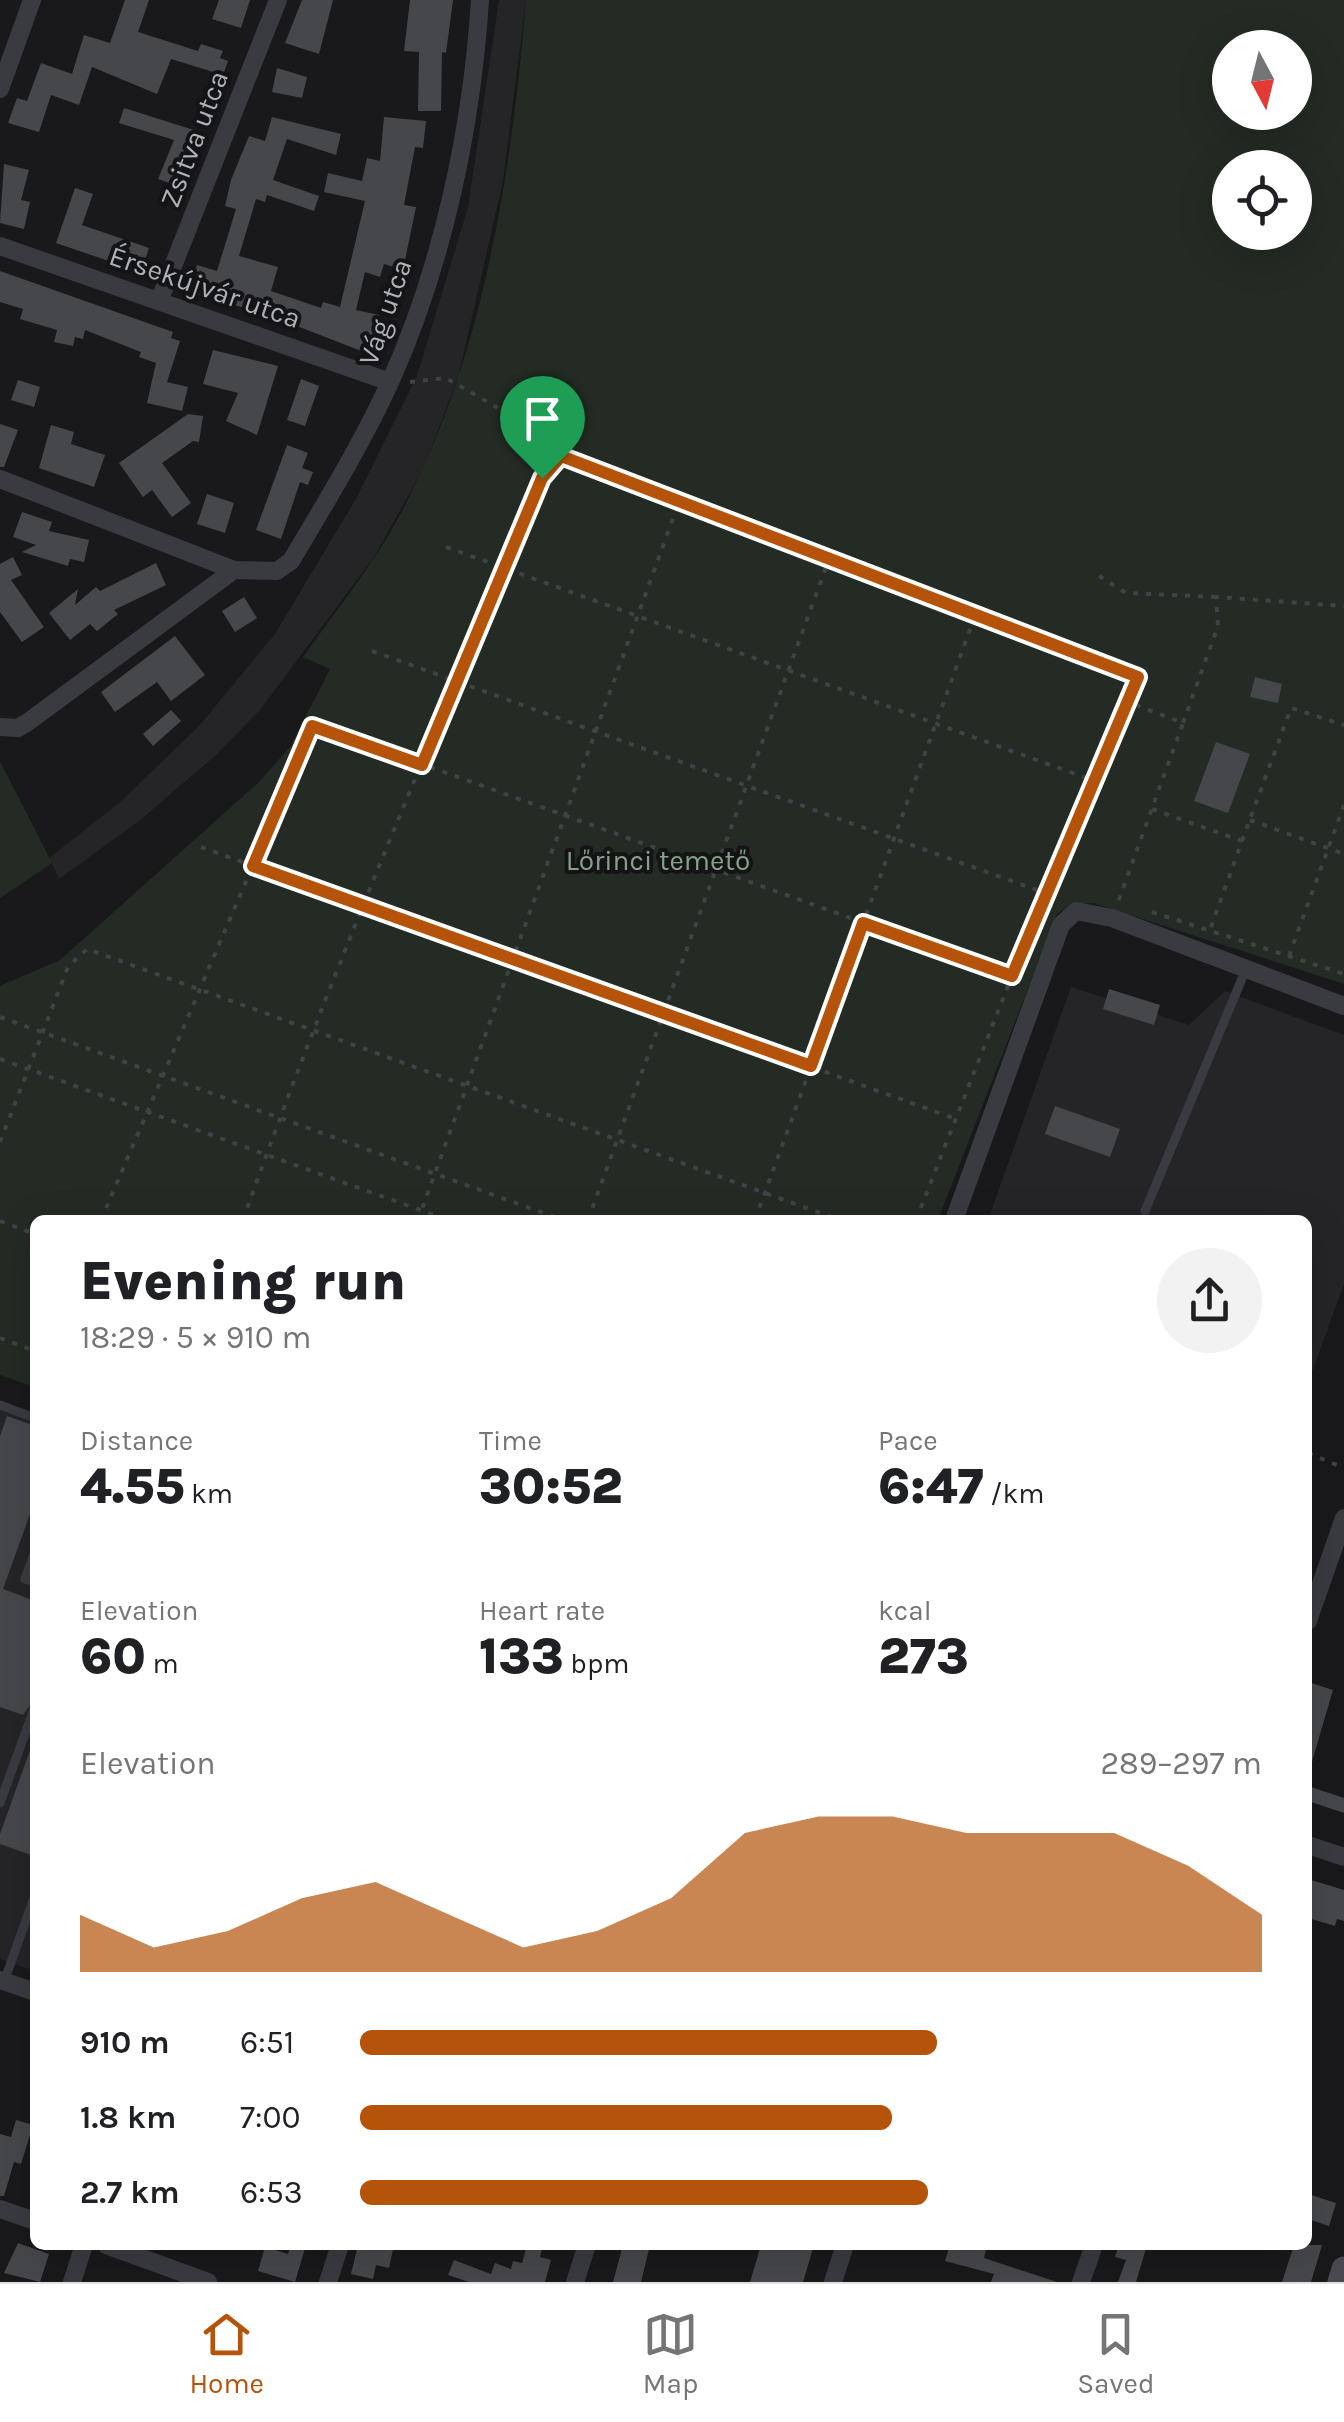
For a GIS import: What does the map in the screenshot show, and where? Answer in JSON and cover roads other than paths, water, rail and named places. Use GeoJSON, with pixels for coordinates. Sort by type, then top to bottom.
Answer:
{"type":"FeatureCollection","features":[{"type":"Feature","properties":{"kind":"main road"},"geometry":{"type":"LineString","coordinates":[[1340,2282],[1344,2269]]}},
{"type":"Feature","properties":{"kind":"street"},"geometry":{"type":"LineString","coordinates":[[0,90],[32,0]]}},
{"type":"Feature","properties":{"kind":"street","name":"Zsitva utca"},"geometry":{"type":"LineString","coordinates":[[160,299],[278,0]]}},
{"type":"Feature","properties":{"kind":"street","name":"Vág utca"},"geometry":{"type":"LineString","coordinates":[[234,570],[277,571],[290,561],[390,382],[419,310],[442,222],[465,122],[480,0]]}},
{"type":"Feature","properties":{"kind":"street","name":"Érsekújvár utca"},"geometry":{"type":"LineString","coordinates":[[0,246],[390,382]]}},
{"type":"Feature","properties":{"kind":"street"},"geometry":{"type":"LineString","coordinates":[[0,479],[234,570]]}},
{"type":"Feature","properties":{"kind":"street"},"geometry":{"type":"LineString","coordinates":[[0,728],[18,728],[28,722],[234,570]]}},
{"type":"Feature","properties":{"kind":"street"},"geometry":{"type":"LineString","coordinates":[[956,1215],[1061,925],[1076,911],[1090,912],[1344,1006]]}},
{"type":"Feature","properties":{"kind":"street"},"geometry":{"type":"LineString","coordinates":[[1312,1610],[1344,1518]]}},
{"type":"Feature","properties":{"kind":"street"},"geometry":{"type":"LineString","coordinates":[[1312,1847],[1344,1858]]}},
{"type":"Feature","properties":{"kind":"street"},"geometry":{"type":"LineString","coordinates":[[2,1981],[30,1990]]}},
{"type":"Feature","properties":{"kind":"street"},"geometry":{"type":"LineString","coordinates":[[0,2209],[30,2218]]}},
{"type":"Feature","properties":{"kind":"street"},"geometry":{"type":"LineString","coordinates":[[72,2282],[82,2250]]}},
{"type":"Feature","properties":{"kind":"street"},"geometry":{"type":"LineString","coordinates":[[120,2250],[208,2282]]}},
{"type":"Feature","properties":{"kind":"street"},"geometry":{"type":"LineString","coordinates":[[328,2282],[338,2250]]}},
{"type":"Feature","properties":{"kind":"street"},"geometry":{"type":"LineString","coordinates":[[575,2282],[585,2250]]}},
{"type":"Feature","properties":{"kind":"street"},"geometry":{"type":"LineString","coordinates":[[833,2282],[843,2250]]}},
{"type":"Feature","properties":{"kind":"street"},"geometry":{"type":"LineString","coordinates":[[1081,2282],[1092,2250]]}},
{"type":"Feature","properties":{"kind":"lane"},"geometry":{"type":"LineString","coordinates":[[1145,1211],[1246,969]]}},
{"type":"Feature","properties":{"kind":"lane"},"geometry":{"type":"LineString","coordinates":[[0,1405],[30,1416]]}},
{"type":"Feature","properties":{"kind":"lane"},"geometry":{"type":"LineString","coordinates":[[0,1804],[4,1778],[30,1718]]}},
{"type":"Feature","properties":{"kind":"lane"},"geometry":{"type":"LineString","coordinates":[[2,1981],[30,1908]]}},
{"type":"Feature","properties":{"kind":"park label","name":"Lőrinci temető"},"geometry":{"type":"Point","coordinates":[658,860]}}]}
